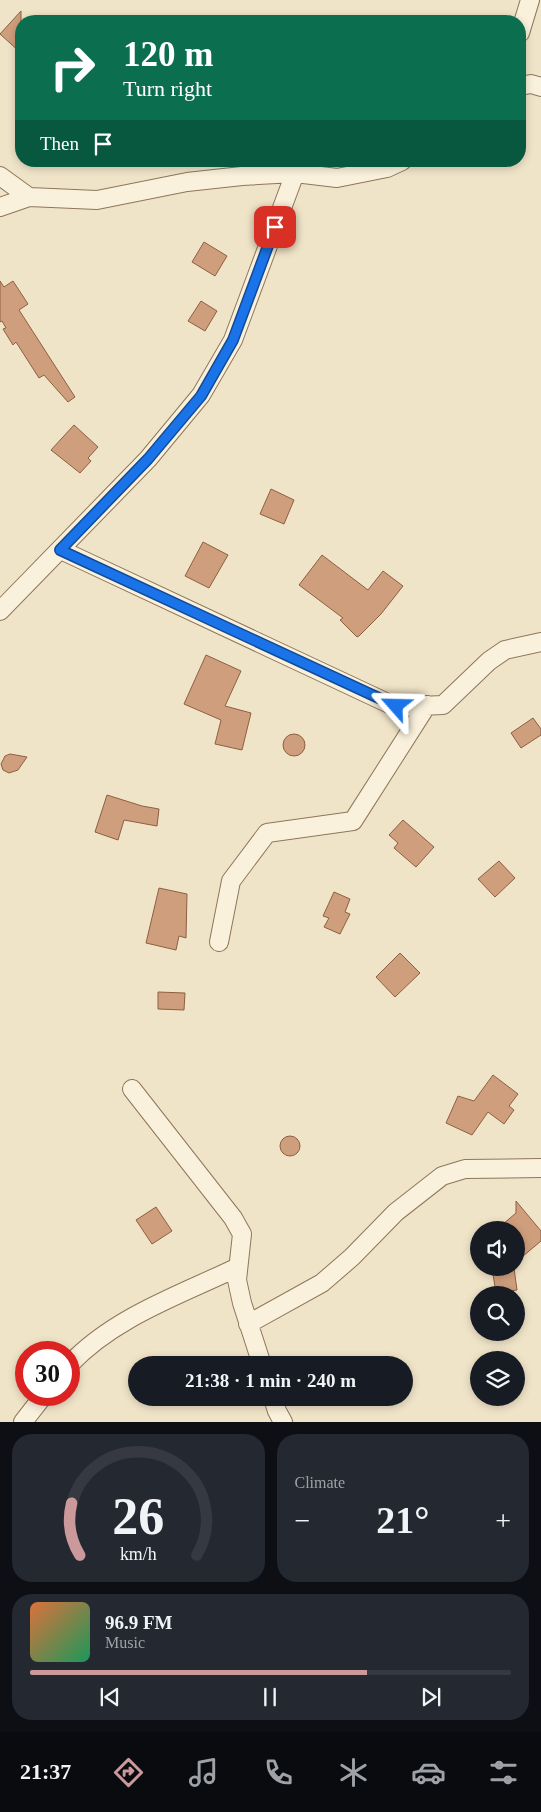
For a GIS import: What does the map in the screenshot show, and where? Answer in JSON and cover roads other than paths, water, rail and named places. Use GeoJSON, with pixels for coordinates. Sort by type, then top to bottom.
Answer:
{"type":"FeatureCollection","features":[{"type":"Feature","properties":{"kind":"street"},"geometry":{"type":"LineString","coordinates":[[525,15],[530,0]]}},
{"type":"Feature","properties":{"kind":"street"},"geometry":{"type":"LineString","coordinates":[[526,85],[531,84],[541,87]]}},
{"type":"Feature","properties":{"kind":"street"},"geometry":{"type":"LineString","coordinates":[[0,207],[29,197],[97,200],[187,182],[295,173],[337,178],[389,167]]}},
{"type":"Feature","properties":{"kind":"street"},"geometry":{"type":"LineString","coordinates":[[0,611],[148,459],[201,396],[233,340],[295,173]]}},
{"type":"Feature","properties":{"kind":"street"},"geometry":{"type":"LineString","coordinates":[[0,176],[29,197]]}},
{"type":"Feature","properties":{"kind":"street"},"geometry":{"type":"LineString","coordinates":[[60,550],[396,706],[443,705],[489,661],[505,650],[541,642]]}},
{"type":"Feature","properties":{"kind":"street"},"geometry":{"type":"LineString","coordinates":[[219,942],[231,881],[267,832],[353,821],[427,705]]}},
{"type":"Feature","properties":{"kind":"street"},"geometry":{"type":"LineString","coordinates":[[132,1089],[233,1218],[242,1234],[237,1280],[248,1324],[259,1356]]}},
{"type":"Feature","properties":{"kind":"street"},"geometry":{"type":"LineString","coordinates":[[248,1324],[322,1283],[352,1257],[396,1212],[424,1188],[442,1176],[465,1169],[541,1168]]}},
{"type":"Feature","properties":{"kind":"street"},"geometry":{"type":"LineString","coordinates":[[80,1354],[95,1340],[126,1321],[238,1267]]}},
{"type":"Feature","properties":{"kind":"street"},"geometry":{"type":"LineString","coordinates":[[23,1422],[35,1406]]}},
{"type":"Feature","properties":{"kind":"street"},"geometry":{"type":"LineString","coordinates":[[275,1406],[283,1422]]}}]}
